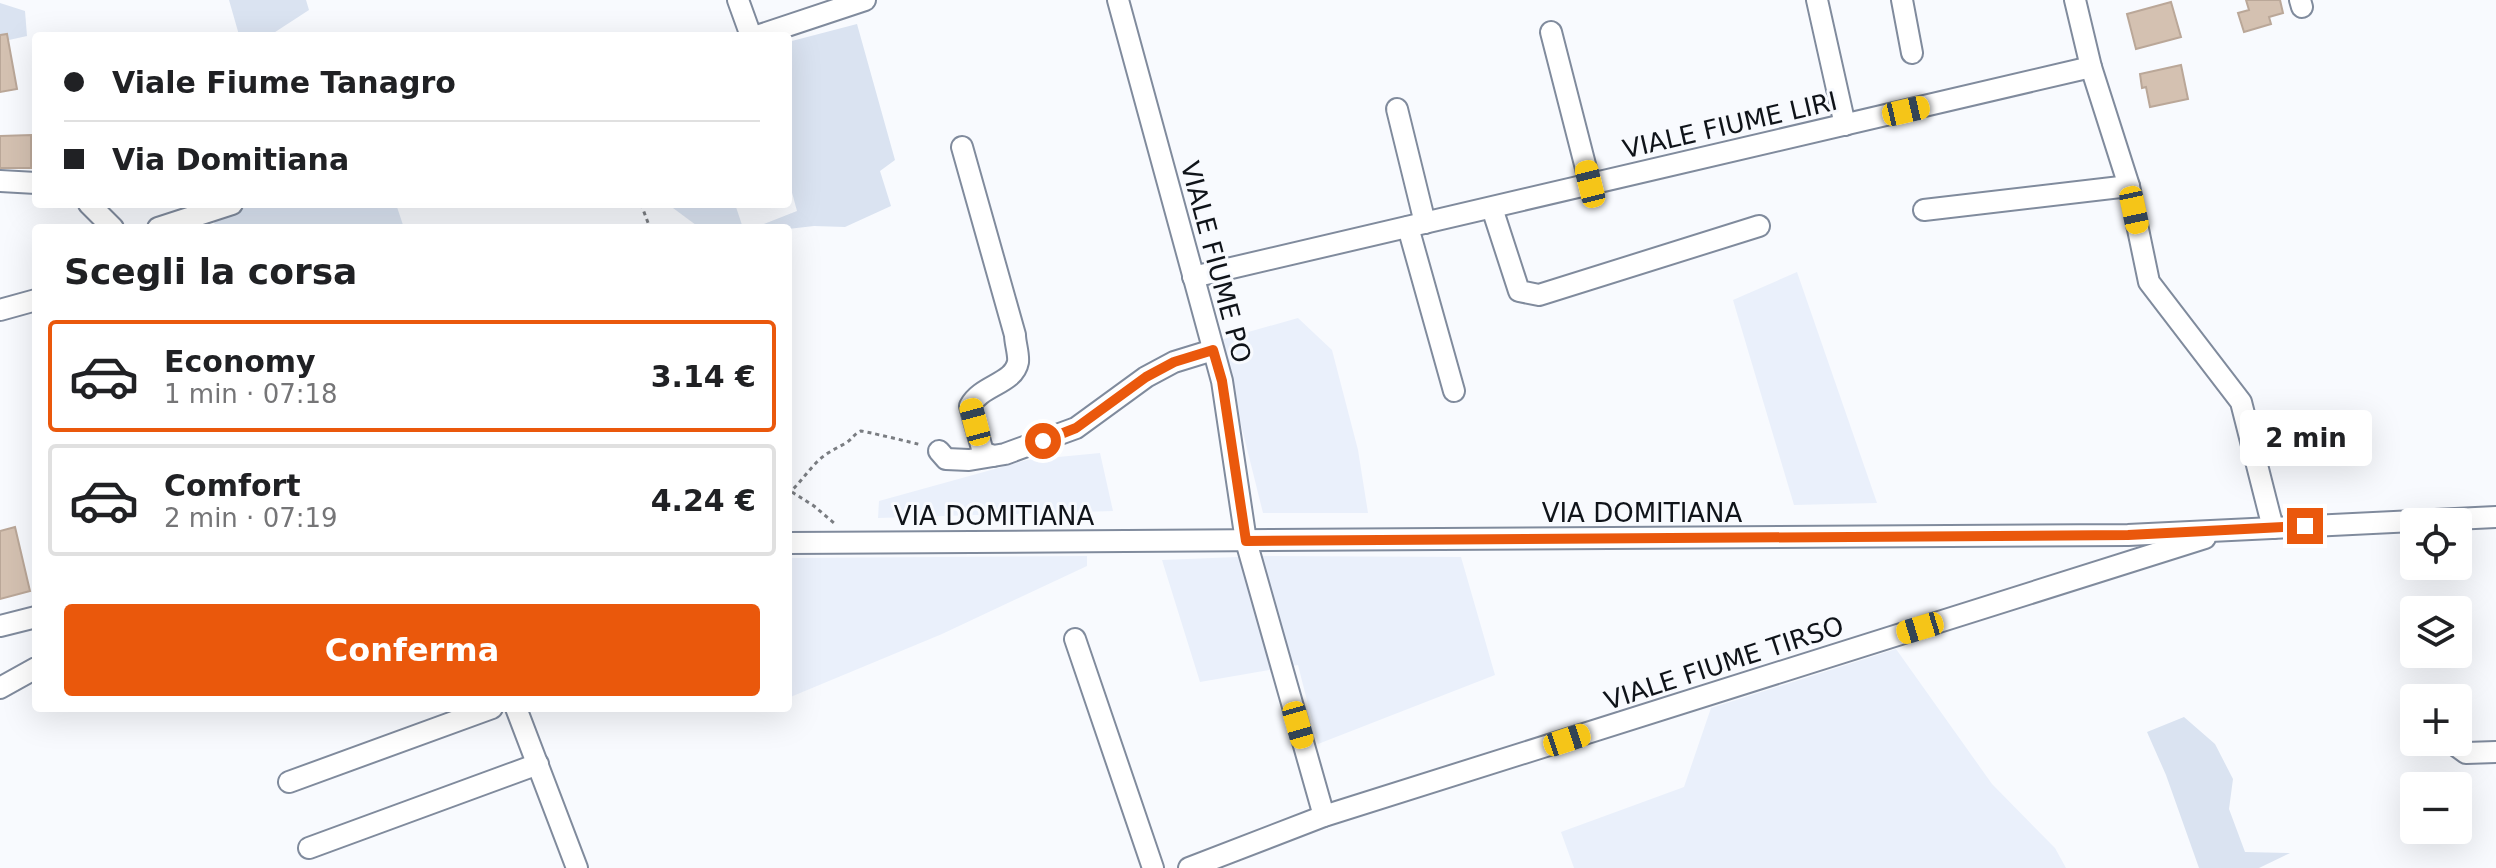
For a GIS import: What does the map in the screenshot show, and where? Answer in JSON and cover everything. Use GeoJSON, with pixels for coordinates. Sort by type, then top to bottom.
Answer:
{"type":"FeatureCollection","features":[{"type":"Feature","properties":{"kind":"street"},"geometry":{"type":"LineString","coordinates":[[738,0],[752,32]]}},
{"type":"Feature","properties":{"kind":"street"},"geometry":{"type":"LineString","coordinates":[[766,32],[865,0]]}},
{"type":"Feature","properties":{"kind":"street","name":"VIALE FIUME PO"},"geometry":{"type":"LineString","coordinates":[[1118,0],[1222,381],[1246,541],[1324,816]]}},
{"type":"Feature","properties":{"kind":"street"},"geometry":{"type":"LineString","coordinates":[[1817,0],[1845,125]]}},
{"type":"Feature","properties":{"kind":"street"},"geometry":{"type":"LineString","coordinates":[[1902,0],[1912,53]]}},
{"type":"Feature","properties":{"kind":"street"},"geometry":{"type":"LineString","coordinates":[[2075,0],[2091,67],[2129,186],[2149,282],[2241,402],[2273,528]]}},
{"type":"Feature","properties":{"kind":"street"},"geometry":{"type":"LineString","coordinates":[[1551,32],[1590,184]]}},
{"type":"Feature","properties":{"kind":"street","name":"VIALE FIUME LIRI"},"geometry":{"type":"LineString","coordinates":[[1193,277],[2091,67]]}},
{"type":"Feature","properties":{"kind":"street"},"geometry":{"type":"LineString","coordinates":[[1397,109],[1417,225],[1454,391]]}},
{"type":"Feature","properties":{"kind":"street"},"geometry":{"type":"LineString","coordinates":[[962,147],[1015,335],[1018,363],[1009,378],[976,395],[970,406],[983,452],[993,456]]}},
{"type":"Feature","properties":{"kind":"street"},"geometry":{"type":"LineString","coordinates":[[0,181],[32,183]]}},
{"type":"Feature","properties":{"kind":"street"},"geometry":{"type":"LineString","coordinates":[[1924,210],[2129,186]]}},
{"type":"Feature","properties":{"kind":"street"},"geometry":{"type":"LineString","coordinates":[[93,208],[109,224]]}},
{"type":"Feature","properties":{"kind":"street"},"geometry":{"type":"LineString","coordinates":[[170,224],[220,208]]}},
{"type":"Feature","properties":{"kind":"street"},"geometry":{"type":"LineString","coordinates":[[1492,208],[1519,291],[1539,295],[1759,226]]}},
{"type":"Feature","properties":{"kind":"street"},"geometry":{"type":"LineString","coordinates":[[0,310],[32,301]]}},
{"type":"Feature","properties":{"kind":"street"},"geometry":{"type":"LineString","coordinates":[[939,451],[946,459],[969,460],[1031,446],[1076,428],[1146,377],[1174,362],[1213,350]]}},
{"type":"Feature","properties":{"kind":"street","name":"VIA DOMITIANA"},"geometry":{"type":"LineString","coordinates":[[792,543],[2112,535],[2496,517]]}},
{"type":"Feature","properties":{"kind":"street","name":"VIALE FIUME TIRSO"},"geometry":{"type":"LineString","coordinates":[[1189,868],[1324,816],[2232,530]]}},
{"type":"Feature","properties":{"kind":"street"},"geometry":{"type":"LineString","coordinates":[[0,626],[32,618]]}},
{"type":"Feature","properties":{"kind":"street"},"geometry":{"type":"LineString","coordinates":[[1075,639],[1153,868]]}},
{"type":"Feature","properties":{"kind":"street"},"geometry":{"type":"LineString","coordinates":[[0,688],[32,670]]}},
{"type":"Feature","properties":{"kind":"street"},"geometry":{"type":"LineString","coordinates":[[289,782],[481,712]]}},
{"type":"Feature","properties":{"kind":"street"},"geometry":{"type":"LineString","coordinates":[[518,712],[577,868]]}},
{"type":"Feature","properties":{"kind":"street"},"geometry":{"type":"LineString","coordinates":[[2472,753],[2496,752]]}},
{"type":"Feature","properties":{"kind":"street"},"geometry":{"type":"LineString","coordinates":[[309,848],[538,764]]}},
{"type":"Feature","properties":{"kind":"path"},"geometry":{"type":"LineString","coordinates":[[792,488],[833,448],[864,430],[939,451]]}},
{"type":"Feature","properties":{"kind":"path"},"geometry":{"type":"LineString","coordinates":[[792,493],[814,506],[849,543]]}},
{"type":"Feature","properties":{"kind":"shaded area"},"geometry":{"type":"Polygon","coordinates":[[[229,0],[306,0],[309,10],[275,32],[238,32],[229,0]]]}},
{"type":"Feature","properties":{"kind":"shaded area"},"geometry":{"type":"Polygon","coordinates":[[[0,3],[25,11],[27,36],[0,42],[0,3]]]}},
{"type":"Feature","properties":{"kind":"shaded area"},"geometry":{"type":"Polygon","coordinates":[[[857,24],[895,160],[880,171],[891,206],[845,227],[792,229],[792,224],[764,224],[797,211],[792,193],[792,41],[857,24]]]}},
{"type":"Feature","properties":{"kind":"shaded area"},"geometry":{"type":"Polygon","coordinates":[[[209,208],[397,208],[403,224],[215,224],[209,208]]]}},
{"type":"Feature","properties":{"kind":"shaded area"},"geometry":{"type":"Polygon","coordinates":[[[673,208],[736,208],[742,224],[695,224],[673,208]]]}},
{"type":"Feature","properties":{"kind":"shaded area"},"geometry":{"type":"Polygon","coordinates":[[[1797,272],[1877,503],[1794,505],[1733,300],[1797,272]]]}},
{"type":"Feature","properties":{"kind":"shaded area"},"geometry":{"type":"Polygon","coordinates":[[[1298,318],[1332,350],[1358,450],[1368,513],[1263,513],[1220,340],[1298,318]]]}},
{"type":"Feature","properties":{"kind":"shaded area"},"geometry":{"type":"Polygon","coordinates":[[[1100,453],[1113,511],[878,518],[879,501],[1027,460],[1100,453]]]}},
{"type":"Feature","properties":{"kind":"shaded area"},"geometry":{"type":"Polygon","coordinates":[[[1087,556],[1087,566],[942,634],[792,696],[792,558],[1087,556]]]}},
{"type":"Feature","properties":{"kind":"shaded area"},"geometry":{"type":"Polygon","coordinates":[[[1262,556],[1461,557],[1495,675],[1318,744],[1298,665],[1200,682],[1162,560],[1262,556]]]}},
{"type":"Feature","properties":{"kind":"shaded area"},"geometry":{"type":"Polygon","coordinates":[[[1896,649],[1992,784],[2055,848],[2066,868],[1574,868],[1561,832],[1684,787],[1711,708],[1896,649]]]}},
{"type":"Feature","properties":{"kind":"shaded area"},"geometry":{"type":"Polygon","coordinates":[[[2184,717],[2215,744],[2233,779],[2229,809],[2245,852],[2290,853],[2259,868],[2199,868],[2147,732],[2184,717]]]}},
{"type":"Feature","properties":{"kind":"building"},"geometry":{"type":"Polygon","coordinates":[[[2246,0],[2280,0],[2283,13],[2269,17],[2271,24],[2244,32],[2238,13],[2249,10],[2246,0]]]}},
{"type":"Feature","properties":{"kind":"building"},"geometry":{"type":"Polygon","coordinates":[[[2171,2],[2181,37],[2136,49],[2127,14],[2171,2]]]}},
{"type":"Feature","properties":{"kind":"building"},"geometry":{"type":"Polygon","coordinates":[[[7,34],[17,89],[0,92],[0,35],[7,34]]]}},
{"type":"Feature","properties":{"kind":"building"},"geometry":{"type":"Polygon","coordinates":[[[2181,65],[2188,99],[2150,107],[2140,74],[2181,65]]]}},
{"type":"Feature","properties":{"kind":"building"},"geometry":{"type":"Polygon","coordinates":[[[31,135],[31,168],[0,168],[0,136],[31,135]]]}},
{"type":"Feature","properties":{"kind":"building"},"geometry":{"type":"Polygon","coordinates":[[[15,527],[30,591],[0,599],[0,531],[15,527]]]}},
{"type":"Feature","properties":{"kind":"route"},"geometry":{"type":"LineString","coordinates":[[1043,441],[1076,428],[1146,377],[1174,362],[1213,350],[1222,381],[1246,541],[2128,535],[2305,526]]}}]}
